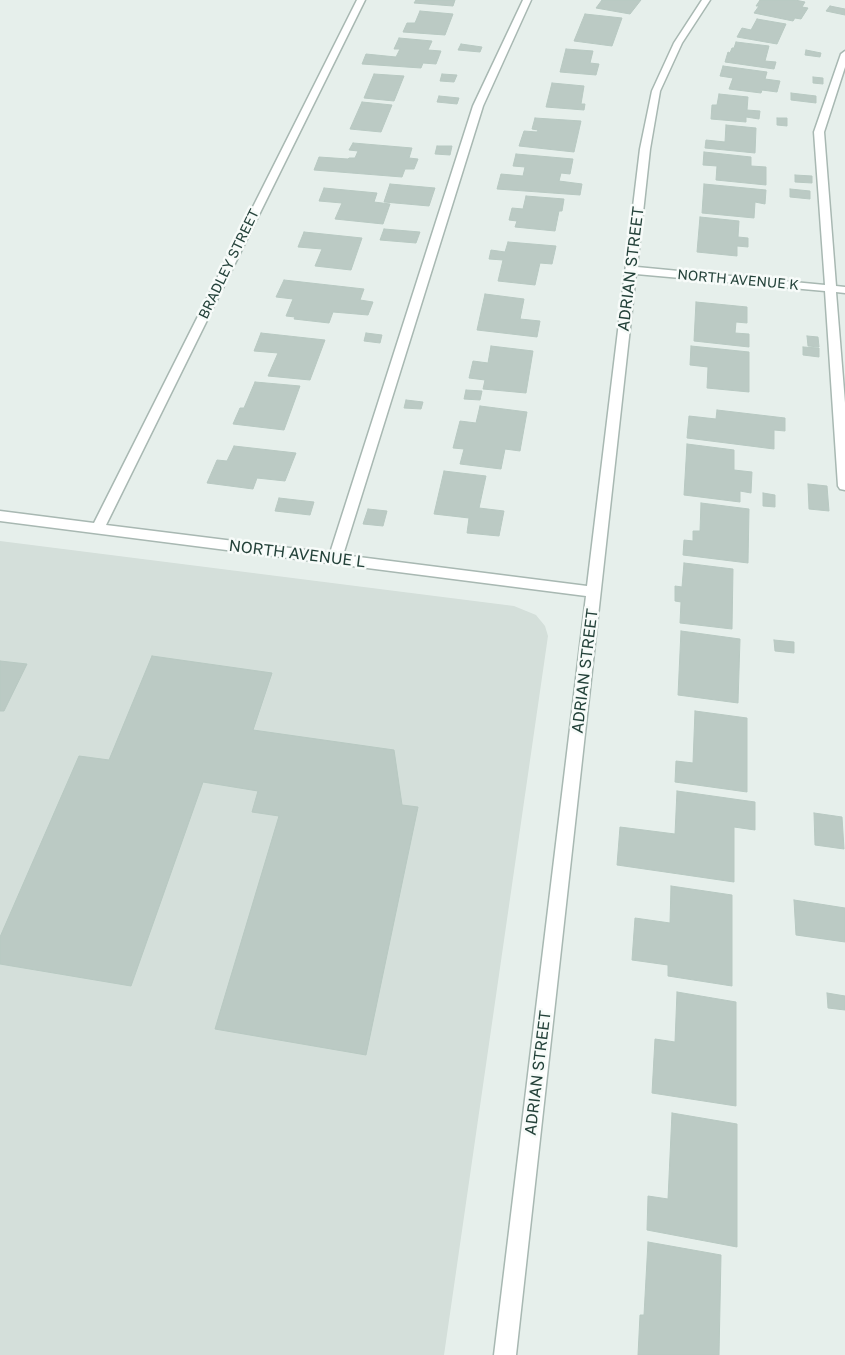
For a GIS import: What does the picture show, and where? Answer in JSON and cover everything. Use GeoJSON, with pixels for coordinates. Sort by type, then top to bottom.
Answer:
{"type":"FeatureCollection","features":[{"type":"Feature","properties":{"kind":"street","name":"BRADLEY STREET"},"geometry":{"type":"LineString","coordinates":[[98,528],[362,0]]}},
{"type":"Feature","properties":{"kind":"street"},"geometry":{"type":"LineString","coordinates":[[335,559],[478,106],[527,0]]}},
{"type":"Feature","properties":{"kind":"street","name":"ADRIAN STREET"},"geometry":{"type":"LineString","coordinates":[[505,1355],[645,149],[656,91],[678,43],[706,0]]}},
{"type":"Feature","properties":{"kind":"street"},"geometry":{"type":"LineString","coordinates":[[845,54],[819,132],[845,486]]}},
{"type":"Feature","properties":{"kind":"street","name":"NORTH AVENUE K"},"geometry":{"type":"LineString","coordinates":[[631,270],[845,290]]}},
{"type":"Feature","properties":{"kind":"street","name":"NORTH AVENUE L"},"geometry":{"type":"LineString","coordinates":[[0,516],[594,592]]}},
{"type":"Feature","properties":{"kind":"shaded area"},"geometry":{"type":"Polygon","coordinates":[[[0,541],[514,606],[536,615],[545,626],[548,636],[444,1355],[0,1355],[0,541]]]}},
{"type":"Feature","properties":{"kind":"building"},"geometry":{"type":"Polygon","coordinates":[[[416,0],[455,0],[453,6],[414,3],[416,0]]]}},
{"type":"Feature","properties":{"kind":"building"},"geometry":{"type":"Polygon","coordinates":[[[602,0],[641,0],[630,14],[596,8],[602,0]]]}},
{"type":"Feature","properties":{"kind":"building"},"geometry":{"type":"Polygon","coordinates":[[[760,0],[795,0],[805,2],[802,7],[808,8],[801,19],[795,18],[793,21],[754,13],[759,6],[756,6],[760,0]]]}},
{"type":"Feature","properties":{"kind":"building"},"geometry":{"type":"Polygon","coordinates":[[[830,6],[845,9],[845,15],[826,11],[830,6]]]}},
{"type":"Feature","properties":{"kind":"building"},"geometry":{"type":"Polygon","coordinates":[[[420,11],[453,14],[445,35],[403,32],[407,23],[415,23],[420,11]]]}},
{"type":"Feature","properties":{"kind":"building"},"geometry":{"type":"Polygon","coordinates":[[[585,14],[622,18],[612,46],[574,41],[585,14]]]}},
{"type":"Feature","properties":{"kind":"building"},"geometry":{"type":"Polygon","coordinates":[[[757,19],[786,24],[777,44],[737,37],[742,28],[751,30],[757,19]]]}},
{"type":"Feature","properties":{"kind":"building"},"geometry":{"type":"Polygon","coordinates":[[[399,38],[432,41],[428,50],[441,51],[436,64],[423,63],[421,68],[362,64],[366,54],[396,57],[400,49],[394,49],[399,38]]]}},
{"type":"Feature","properties":{"kind":"building"},"geometry":{"type":"Polygon","coordinates":[[[736,42],[769,46],[765,61],[776,62],[774,69],[725,62],[728,52],[730,53],[732,48],[734,48],[736,42]]]}},
{"type":"Feature","properties":{"kind":"building"},"geometry":{"type":"Polygon","coordinates":[[[461,44],[482,47],[480,52],[458,50],[461,44]]]}},
{"type":"Feature","properties":{"kind":"building"},"geometry":{"type":"Polygon","coordinates":[[[566,49],[593,51],[590,63],[599,64],[596,75],[560,72],[566,49]]]}},
{"type":"Feature","properties":{"kind":"building"},"geometry":{"type":"Polygon","coordinates":[[[806,50],[821,53],[820,57],[805,55],[806,50]]]}},
{"type":"Feature","properties":{"kind":"building"},"geometry":{"type":"Polygon","coordinates":[[[723,66],[767,72],[765,79],[780,81],[777,92],[762,90],[761,93],[729,89],[733,78],[720,76],[723,66]]]}},
{"type":"Feature","properties":{"kind":"building"},"geometry":{"type":"Polygon","coordinates":[[[374,74],[404,76],[394,101],[364,98],[374,74]]]}},
{"type":"Feature","properties":{"kind":"building"},"geometry":{"type":"Polygon","coordinates":[[[442,74],[457,75],[454,82],[440,81],[442,74]]]}},
{"type":"Feature","properties":{"kind":"building"},"geometry":{"type":"Polygon","coordinates":[[[813,77],[823,78],[823,84],[813,83],[813,77]]]}},
{"type":"Feature","properties":{"kind":"building"},"geometry":{"type":"Polygon","coordinates":[[[552,83],[584,86],[581,104],[585,104],[584,110],[546,107],[552,83]]]}},
{"type":"Feature","properties":{"kind":"building"},"geometry":{"type":"Polygon","coordinates":[[[791,93],[816,96],[816,103],[791,100],[791,93]]]}},
{"type":"Feature","properties":{"kind":"building"},"geometry":{"type":"Polygon","coordinates":[[[719,94],[748,97],[747,110],[760,111],[759,119],[746,117],[746,122],[711,119],[712,105],[717,105],[719,94]]]}},
{"type":"Feature","properties":{"kind":"building"},"geometry":{"type":"Polygon","coordinates":[[[439,96],[459,98],[457,104],[437,102],[439,96]]]}},
{"type":"Feature","properties":{"kind":"building"},"geometry":{"type":"Polygon","coordinates":[[[362,102],[392,105],[381,132],[350,129],[362,102]]]}},
{"type":"Feature","properties":{"kind":"building"},"geometry":{"type":"Polygon","coordinates":[[[535,118],[581,121],[574,152],[519,146],[524,131],[537,132],[538,130],[532,129],[535,118]]]}},
{"type":"Feature","properties":{"kind":"building"},"geometry":{"type":"Polygon","coordinates":[[[777,118],[787,118],[787,126],[777,125],[777,118]]]}},
{"type":"Feature","properties":{"kind":"building"},"geometry":{"type":"Polygon","coordinates":[[[726,125],[756,128],[755,153],[705,148],[706,140],[725,142],[726,125]]]}},
{"type":"Feature","properties":{"kind":"building"},"geometry":{"type":"Polygon","coordinates":[[[353,143],[412,148],[409,158],[418,159],[414,169],[405,169],[402,177],[314,170],[319,157],[355,158],[358,151],[349,150],[353,143]]]}},
{"type":"Feature","properties":{"kind":"building"},"geometry":{"type":"Polygon","coordinates":[[[437,146],[452,146],[450,155],[435,154],[437,146]]]}},
{"type":"Feature","properties":{"kind":"building"},"geometry":{"type":"Polygon","coordinates":[[[704,152],[751,157],[751,166],[766,167],[766,185],[716,180],[717,166],[703,165],[704,152]]]}},
{"type":"Feature","properties":{"kind":"building"},"geometry":{"type":"Polygon","coordinates":[[[516,154],[573,159],[570,174],[561,173],[559,181],[582,184],[580,195],[497,189],[501,174],[523,176],[525,167],[513,166],[516,154]]]}},
{"type":"Feature","properties":{"kind":"building"},"geometry":{"type":"Polygon","coordinates":[[[795,175],[812,176],[812,183],[795,182],[795,175]]]}},
{"type":"Feature","properties":{"kind":"building"},"geometry":{"type":"Polygon","coordinates":[[[390,184],[435,188],[429,206],[384,202],[390,184]]]}},
{"type":"Feature","properties":{"kind":"building"},"geometry":{"type":"Polygon","coordinates":[[[704,184],[766,190],[765,204],[755,202],[754,218],[702,213],[704,184]]]}},
{"type":"Feature","properties":{"kind":"building"},"geometry":{"type":"Polygon","coordinates":[[[324,188],[377,193],[374,202],[390,204],[383,224],[335,219],[342,203],[319,201],[324,188]]]}},
{"type":"Feature","properties":{"kind":"building"},"geometry":{"type":"Polygon","coordinates":[[[790,189],[810,191],[810,199],[790,197],[790,189]]]}},
{"type":"Feature","properties":{"kind":"building"},"geometry":{"type":"Polygon","coordinates":[[[526,196],[564,199],[562,211],[559,211],[555,231],[515,227],[517,221],[509,220],[512,208],[523,209],[526,196]]]}},
{"type":"Feature","properties":{"kind":"building"},"geometry":{"type":"Polygon","coordinates":[[[700,217],[739,221],[738,237],[748,238],[748,247],[737,246],[737,256],[697,252],[700,217]]]}},
{"type":"Feature","properties":{"kind":"building"},"geometry":{"type":"Polygon","coordinates":[[[384,229],[420,232],[416,243],[380,240],[384,229]]]}},
{"type":"Feature","properties":{"kind":"building"},"geometry":{"type":"Polygon","coordinates":[[[304,232],[362,238],[351,270],[315,266],[322,249],[298,247],[304,232]]]}},
{"type":"Feature","properties":{"kind":"building"},"geometry":{"type":"Polygon","coordinates":[[[508,242],[556,246],[552,264],[540,263],[535,285],[498,281],[503,260],[489,259],[491,250],[505,252],[508,242]]]}},
{"type":"Feature","properties":{"kind":"building"},"geometry":{"type":"Polygon","coordinates":[[[284,280],[364,289],[360,300],[373,302],[368,315],[333,312],[329,323],[294,319],[295,317],[286,316],[293,299],[276,297],[284,280]]]}},
{"type":"Feature","properties":{"kind":"building"},"geometry":{"type":"Polygon","coordinates":[[[485,294],[524,299],[520,319],[540,321],[537,337],[477,330],[485,294]]]}},
{"type":"Feature","properties":{"kind":"building"},"geometry":{"type":"Polygon","coordinates":[[[696,302],[747,307],[747,323],[736,322],[735,333],[749,334],[749,347],[694,341],[696,302]]]}},
{"type":"Feature","properties":{"kind":"building"},"geometry":{"type":"Polygon","coordinates":[[[261,333],[325,340],[310,380],[268,376],[278,353],[254,351],[261,333]]]}},
{"type":"Feature","properties":{"kind":"building"},"geometry":{"type":"Polygon","coordinates":[[[366,333],[382,335],[380,343],[364,341],[366,333]]]}},
{"type":"Feature","properties":{"kind":"building"},"geometry":{"type":"Polygon","coordinates":[[[807,336],[818,337],[819,347],[808,346],[807,336]]]}},
{"type":"Feature","properties":{"kind":"building"},"geometry":{"type":"Polygon","coordinates":[[[491,346],[533,351],[526,393],[483,389],[485,380],[469,378],[473,361],[488,363],[491,346]]]}},
{"type":"Feature","properties":{"kind":"building"},"geometry":{"type":"Polygon","coordinates":[[[691,346],[749,352],[749,392],[707,388],[708,367],[690,365],[691,346]]]}},
{"type":"Feature","properties":{"kind":"building"},"geometry":{"type":"Polygon","coordinates":[[[803,347],[819,348],[819,357],[803,355],[803,347]]]}},
{"type":"Feature","properties":{"kind":"building"},"geometry":{"type":"Polygon","coordinates":[[[255,382],[300,386],[284,430],[233,424],[240,408],[244,408],[255,382]]]}},
{"type":"Feature","properties":{"kind":"building"},"geometry":{"type":"Polygon","coordinates":[[[466,390],[482,391],[480,400],[464,399],[466,390]]]}},
{"type":"Feature","properties":{"kind":"building"},"geometry":{"type":"Polygon","coordinates":[[[406,400],[423,402],[421,409],[404,408],[406,400]]]}},
{"type":"Feature","properties":{"kind":"building"},"geometry":{"type":"Polygon","coordinates":[[[480,406],[527,412],[520,451],[505,449],[501,469],[460,464],[464,449],[453,448],[460,421],[476,423],[480,406]]]}},
{"type":"Feature","properties":{"kind":"building"},"geometry":{"type":"Polygon","coordinates":[[[717,410],[785,418],[785,431],[774,430],[774,449],[687,438],[689,416],[716,419],[717,410]]]}},
{"type":"Feature","properties":{"kind":"building"},"geometry":{"type":"Polygon","coordinates":[[[687,444],[734,450],[734,470],[752,472],[751,493],[740,491],[740,502],[684,495],[687,444]]]}},
{"type":"Feature","properties":{"kind":"building"},"geometry":{"type":"Polygon","coordinates":[[[234,446],[296,453],[285,481],[257,478],[253,489],[207,483],[217,460],[227,461],[234,446]]]}},
{"type":"Feature","properties":{"kind":"building"},"geometry":{"type":"Polygon","coordinates":[[[444,471],[486,476],[479,508],[504,511],[499,536],[467,533],[469,518],[434,514],[444,471]]]}},
{"type":"Feature","properties":{"kind":"building"},"geometry":{"type":"Polygon","coordinates":[[[808,484],[827,486],[829,511],[809,509],[808,484]]]}},
{"type":"Feature","properties":{"kind":"building"},"geometry":{"type":"Polygon","coordinates":[[[763,493],[775,495],[775,507],[763,506],[763,493]]]}},
{"type":"Feature","properties":{"kind":"building"},"geometry":{"type":"Polygon","coordinates":[[[279,498],[314,502],[310,515],[275,511],[279,498]]]}},
{"type":"Feature","properties":{"kind":"building"},"geometry":{"type":"Polygon","coordinates":[[[701,503],[749,509],[748,563],[683,555],[684,540],[693,541],[693,531],[700,531],[701,503]]]}},
{"type":"Feature","properties":{"kind":"building"},"geometry":{"type":"Polygon","coordinates":[[[368,509],[387,511],[383,526],[363,524],[368,509]]]}},
{"type":"Feature","properties":{"kind":"building"},"geometry":{"type":"Polygon","coordinates":[[[684,563],[733,569],[732,629],[680,623],[681,602],[675,601],[675,586],[682,587],[684,563]]]}},
{"type":"Feature","properties":{"kind":"building"},"geometry":{"type":"Polygon","coordinates":[[[681,631],[740,639],[738,703],[678,695],[681,631]]]}},
{"type":"Feature","properties":{"kind":"building"},"geometry":{"type":"Polygon","coordinates":[[[774,640],[794,642],[794,653],[775,651],[774,640]]]}},
{"type":"Feature","properties":{"kind":"building"},"geometry":{"type":"Polygon","coordinates":[[[152,656],[272,673],[253,730],[394,750],[402,805],[418,807],[366,1055],[215,1029],[279,816],[252,812],[258,791],[203,782],[131,986],[0,964],[0,937],[79,756],[109,760],[152,656]]]}},
{"type":"Feature","properties":{"kind":"building"},"geometry":{"type":"Polygon","coordinates":[[[0,661],[27,664],[4,711],[0,711],[0,661]]]}},
{"type":"Feature","properties":{"kind":"building"},"geometry":{"type":"Polygon","coordinates":[[[695,711],[747,718],[747,792],[675,782],[676,761],[693,763],[695,711]]]}},
{"type":"Feature","properties":{"kind":"building"},"geometry":{"type":"Polygon","coordinates":[[[677,791],[755,802],[755,830],[734,827],[734,882],[617,865],[620,827],[675,834],[677,791]]]}},
{"type":"Feature","properties":{"kind":"building"},"geometry":{"type":"Polygon","coordinates":[[[814,813],[842,817],[844,849],[815,845],[814,813]]]}},
{"type":"Feature","properties":{"kind":"building"},"geometry":{"type":"Polygon","coordinates":[[[671,886],[732,895],[732,986],[668,976],[668,965],[632,960],[635,918],[670,923],[671,886]]]}},
{"type":"Feature","properties":{"kind":"building"},"geometry":{"type":"Polygon","coordinates":[[[794,900],[845,908],[845,942],[796,935],[794,900]]]}},
{"type":"Feature","properties":{"kind":"building"},"geometry":{"type":"Polygon","coordinates":[[[677,992],[736,1002],[736,1106],[652,1093],[655,1039],[675,1042],[677,992]]]}},
{"type":"Feature","properties":{"kind":"building"},"geometry":{"type":"Polygon","coordinates":[[[827,993],[845,996],[845,1010],[828,1008],[827,993]]]}},
{"type":"Feature","properties":{"kind":"building"},"geometry":{"type":"Polygon","coordinates":[[[672,1113],[737,1124],[737,1247],[647,1230],[648,1196],[668,1199],[672,1113]]]}},
{"type":"Feature","properties":{"kind":"building"},"geometry":{"type":"Polygon","coordinates":[[[648,1242],[721,1255],[719,1355],[638,1355],[640,1315],[644,1315],[648,1242]]]}}]}
